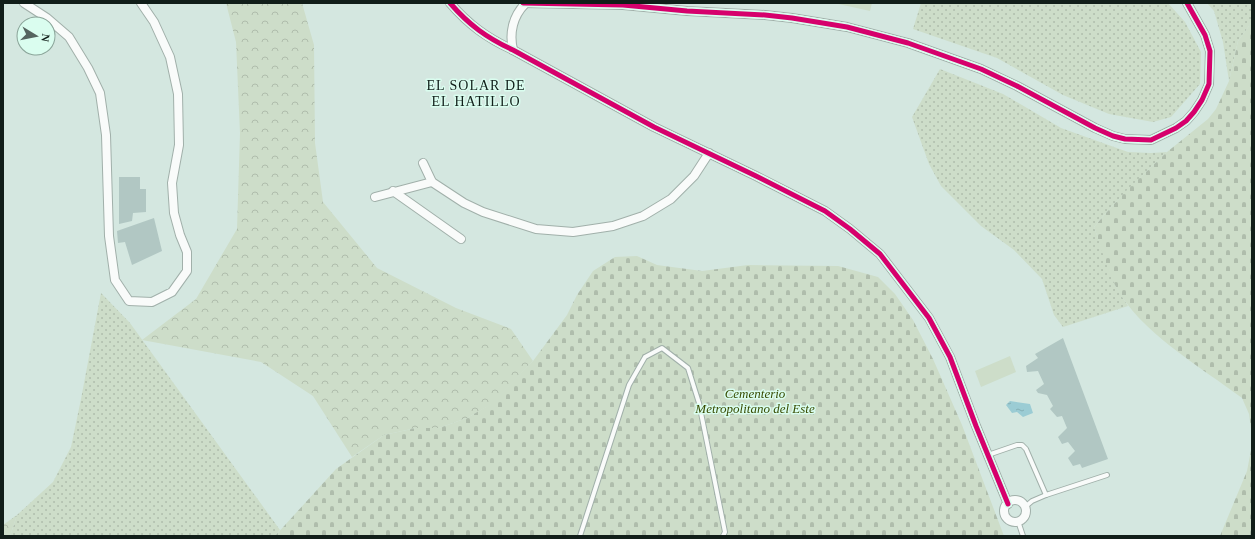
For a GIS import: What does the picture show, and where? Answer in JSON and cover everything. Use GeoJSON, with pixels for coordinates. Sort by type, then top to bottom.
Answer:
{"type":"FeatureCollection","features":[{"type":"Feature","properties":{"kind":"street"},"geometry":{"type":"LineString","coordinates":[[24,3],[46,18],[69,38],[88,68],[100,93],[106,135],[109,236],[115,280],[129,301],[152,302],[172,292],[187,271],[187,252],[180,235],[174,213],[172,183],[179,145],[178,94],[170,57],[154,22],[141,3]]}},
{"type":"Feature","properties":{"kind":"street"},"geometry":{"type":"LineString","coordinates":[[450,3],[476,30],[496,42],[654,127],[825,211],[850,229],[880,254],[929,318],[950,357],[1008,504]]}},
{"type":"Feature","properties":{"kind":"street"},"geometry":{"type":"LineString","coordinates":[[513,50],[511,37],[512,31],[516,15],[524,3],[623,5],[792,18],[847,27],[908,43],[981,69],[1018,86],[1090,126],[1113,136],[1125,139],[1151,140],[1163,135],[1186,121],[1198,106],[1209,84],[1210,51],[1205,35],[1187,3]]}},
{"type":"Feature","properties":{"kind":"street"},"geometry":{"type":"LineString","coordinates":[[423,162],[432,182],[464,203],[483,212],[504,220],[536,229],[573,232],[612,226],[643,216],[671,199],[694,176],[709,153]]}},
{"type":"Feature","properties":{"kind":"street"},"geometry":{"type":"LineString","coordinates":[[375,197],[393,191],[432,182]]}},
{"type":"Feature","properties":{"kind":"street"},"geometry":{"type":"LineString","coordinates":[[393,191],[461,239]]}},
{"type":"Feature","properties":{"kind":"street"},"geometry":{"type":"LineString","coordinates":[[1017,500],[1025,507],[1026,510],[1024,517],[1018,521],[1011,521],[1006,516],[1005,510],[1010,501],[1017,500]]}},
{"type":"Feature","properties":{"kind":"lane"},"geometry":{"type":"LineString","coordinates":[[580,536],[588,507],[629,385],[645,357],[662,348],[688,368],[699,403],[725,532],[722,536]]}},
{"type":"Feature","properties":{"kind":"lane"},"geometry":{"type":"LineString","coordinates":[[988,455],[1017,445],[1022,445],[1026,449],[1046,495]]}},
{"type":"Feature","properties":{"kind":"lane"},"geometry":{"type":"LineString","coordinates":[[1025,507],[1032,501],[1046,495],[1107,475]]}},
{"type":"Feature","properties":{"kind":"lane"},"geometry":{"type":"LineString","coordinates":[[1018,521],[1022,536]]}},
{"type":"Feature","properties":{"kind":"green space"},"geometry":{"type":"Polygon","coordinates":[[[226,3],[302,3],[314,45],[315,143],[323,202],[377,268],[456,308],[511,329],[533,361],[492,404],[467,418],[439,428],[416,428],[384,435],[352,457],[313,396],[261,362],[142,340],[196,299],[237,229],[240,133],[236,42],[226,3]]]}},
{"type":"Feature","properties":{"kind":"green space"},"geometry":{"type":"Polygon","coordinates":[[[834,3],[872,3],[870,11],[834,3]]]}},
{"type":"Feature","properties":{"kind":"green space"},"geometry":{"type":"Polygon","coordinates":[[[921,3],[1168,3],[1185,22],[1201,52],[1200,84],[1171,117],[1153,122],[1109,114],[1063,95],[997,58],[913,29],[921,3]]]}},
{"type":"Feature","properties":{"kind":"green space"},"geometry":{"type":"Polygon","coordinates":[[[1207,3],[1252,3],[1252,22],[1238,41],[1229,81],[1223,42],[1214,11],[1207,3]]]}},
{"type":"Feature","properties":{"kind":"green space"},"geometry":{"type":"Polygon","coordinates":[[[1252,22],[1252,436],[1249,414],[1242,398],[1172,348],[1139,318],[1126,302],[1115,285],[1106,264],[1094,227],[1127,190],[1167,152],[1208,119],[1216,109],[1229,81],[1238,41],[1252,22]]]}},
{"type":"Feature","properties":{"kind":"green space"},"geometry":{"type":"Polygon","coordinates":[[[940,69],[1003,94],[1061,128],[1128,152],[1167,152],[1120,198],[1094,227],[1115,285],[1128,306],[1063,327],[1054,315],[1042,279],[1014,250],[981,226],[941,186],[929,164],[912,117],[940,69]]]}},
{"type":"Feature","properties":{"kind":"green space","name":"Cementerio Metropolitano del Este"},"geometry":{"type":"Polygon","coordinates":[[[637,256],[657,265],[702,271],[748,265],[838,266],[878,277],[895,294],[913,320],[933,359],[962,425],[1004,536],[275,536],[336,469],[384,435],[416,428],[439,428],[467,418],[491,404],[533,361],[567,315],[577,295],[593,271],[615,257],[637,256]]]}},
{"type":"Feature","properties":{"kind":"green space"},"geometry":{"type":"Polygon","coordinates":[[[101,293],[130,323],[280,530],[275,536],[10,536],[17,515],[53,482],[71,447],[101,293]]]}},
{"type":"Feature","properties":{"kind":"green space"},"geometry":{"type":"Polygon","coordinates":[[[1010,356],[1016,372],[981,387],[975,371],[1010,356]]]}},
{"type":"Feature","properties":{"kind":"green space"},"geometry":{"type":"Polygon","coordinates":[[[1252,445],[1252,536],[1220,536],[1247,471],[1252,445]]]}},
{"type":"Feature","properties":{"kind":"green space"},"geometry":{"type":"Polygon","coordinates":[[[17,515],[10,536],[3,536],[3,525],[17,515]]]}},
{"type":"Feature","properties":{"kind":"water"},"geometry":{"type":"Polygon","coordinates":[[[1010,401],[1030,404],[1033,413],[1023,417],[1017,412],[1012,413],[1006,405],[1010,401]]]}},
{"type":"Feature","properties":{"kind":"building"},"geometry":{"type":"Polygon","coordinates":[[[119,177],[140,177],[140,189],[146,189],[146,212],[133,213],[132,221],[119,224],[119,177]]]}},
{"type":"Feature","properties":{"kind":"building"},"geometry":{"type":"Polygon","coordinates":[[[154,218],[162,251],[132,265],[125,242],[118,243],[117,231],[154,218]]]}},
{"type":"Feature","properties":{"kind":"building"},"geometry":{"type":"Polygon","coordinates":[[[1063,338],[1108,459],[1082,468],[1080,464],[1073,466],[1068,458],[1075,451],[1068,442],[1062,444],[1058,437],[1067,428],[1062,416],[1057,417],[1050,409],[1053,406],[1047,395],[1038,393],[1036,390],[1044,384],[1038,371],[1027,372],[1026,366],[1038,358],[1035,354],[1063,338]]]}},
{"type":"Feature","properties":{"kind":"cycle path"},"geometry":{"type":"LineString","coordinates":[[450,3],[471,24],[495,41],[654,127],[825,211],[850,229],[880,254],[929,318],[950,357],[1008,504]]}},
{"type":"Feature","properties":{"kind":"cycle path"},"geometry":{"type":"LineString","coordinates":[[523,3],[623,5],[687,11],[765,15],[847,27],[908,43],[981,69],[1113,136],[1125,139],[1151,140],[1176,128],[1186,121],[1202,100],[1209,84],[1210,51],[1205,35],[1187,3]]}},
{"type":"Feature","properties":{"kind":"district","name":"EL SOLAR DE EL HATILLO"},"geometry":{"type":"Point","coordinates":[476,94]}}]}
